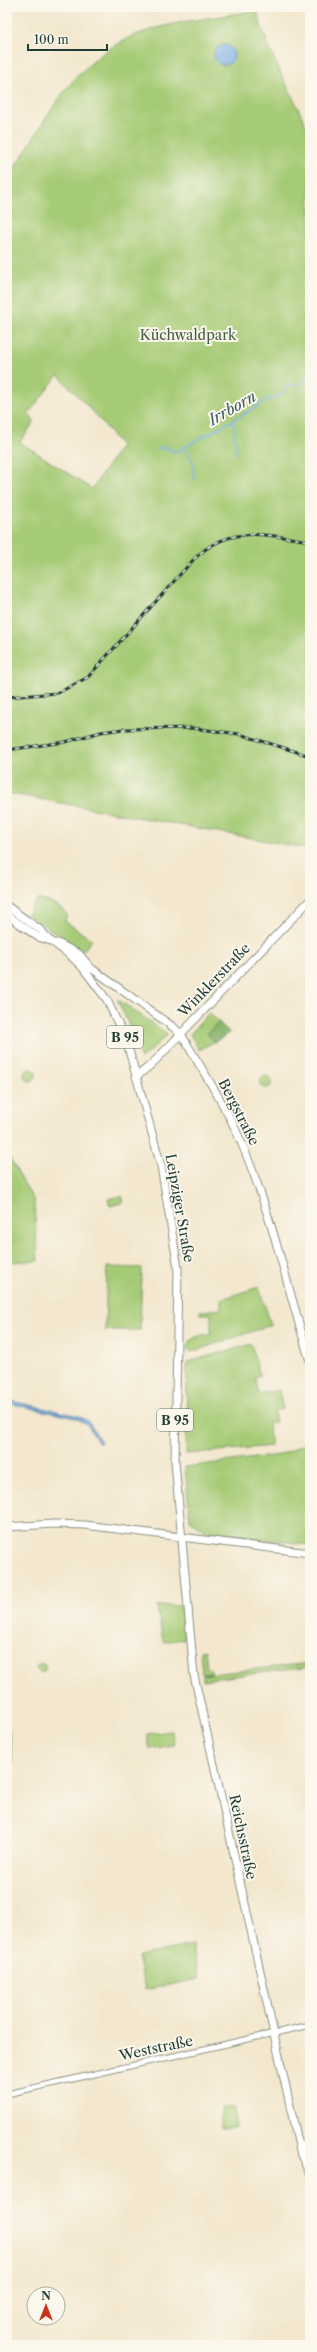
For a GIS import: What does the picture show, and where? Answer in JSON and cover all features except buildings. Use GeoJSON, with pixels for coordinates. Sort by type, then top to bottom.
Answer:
{"type":"FeatureCollection","features":[{"type":"Feature","properties":{"kind":"main road","name":"Winklerstraße"},"geometry":{"type":"LineString","coordinates":[[136,1077],[181,1034],[310,900]]}},
{"type":"Feature","properties":{"kind":"main road","name":"Leipziger Straße"},"geometry":{"type":"LineString","coordinates":[[7,906],[42,931],[49,940],[83,968],[107,1000],[123,1032],[136,1077],[162,1171],[178,1263],[174,1448],[182,1538]]}},
{"type":"Feature","properties":{"kind":"main road","name":"Leipziger Straße"},"geometry":{"type":"LineString","coordinates":[[7,915],[38,937],[49,940]]}},
{"type":"Feature","properties":{"kind":"main road","name":"Bergstraße"},"geometry":{"type":"LineString","coordinates":[[49,940],[69,948],[78,954],[91,968],[181,1034],[238,1136],[265,1207],[310,1361]]}},
{"type":"Feature","properties":{"kind":"main road"},"geometry":{"type":"LineString","coordinates":[[7,1527],[53,1524],[85,1525],[182,1538],[310,1552]]}},
{"type":"Feature","properties":{"kind":"main road","name":"Reichsstraße"},"geometry":{"type":"LineString","coordinates":[[182,1538],[196,1683],[301,2155],[310,2174]]}},
{"type":"Feature","properties":{"kind":"main road","name":"Reichsstraße"},"geometry":{"type":"LineString","coordinates":[[298,2139],[310,2163]]}},
{"type":"Feature","properties":{"kind":"street","name":"Weststraße"},"geometry":{"type":"LineString","coordinates":[[7,2094],[310,2025]]}},
{"type":"Feature","properties":{"kind":"green space","name":"Küchwaldpark"},"geometry":{"type":"Polygon","coordinates":[[[257,10],[267,42],[310,135],[310,849],[7,793],[7,177],[66,89],[94,61],[115,45],[138,34],[167,25],[257,10]],[[58,375],[29,413],[34,422],[20,442],[92,489],[121,446],[97,416],[58,375]]]}},
{"type":"Feature","properties":{"kind":"green space"},"geometry":{"type":"Polygon","coordinates":[[[37,900],[50,902],[61,908],[67,915],[65,921],[92,940],[83,951],[27,914],[37,900]]]}},
{"type":"Feature","properties":{"kind":"green space"},"geometry":{"type":"Polygon","coordinates":[[[117,999],[168,1034],[141,1059],[132,1032],[117,999]]]}},
{"type":"Feature","properties":{"kind":"green space"},"geometry":{"type":"Polygon","coordinates":[[[209,1013],[219,1022],[208,1033],[214,1042],[199,1050],[190,1034],[209,1013]]]}},
{"type":"Feature","properties":{"kind":"green space"},"geometry":{"type":"Polygon","coordinates":[[[219,1022],[230,1033],[214,1042],[207,1033],[219,1022]]]}},
{"type":"Feature","properties":{"kind":"green space"},"geometry":{"type":"Polygon","coordinates":[[[30,1069],[34,1071],[36,1075],[34,1079],[30,1081],[26,1079],[24,1075],[26,1071],[30,1069]]]}},
{"type":"Feature","properties":{"kind":"green space"},"geometry":{"type":"Polygon","coordinates":[[[266,1076],[270,1078],[272,1082],[270,1086],[266,1088],[262,1086],[260,1082],[262,1078],[266,1076]]]}},
{"type":"Feature","properties":{"kind":"green space"},"geometry":{"type":"Polygon","coordinates":[[[7,1153],[34,1201],[38,1261],[7,1262],[7,1153]]]}},
{"type":"Feature","properties":{"kind":"green space"},"geometry":{"type":"Polygon","coordinates":[[[122,1196],[124,1202],[110,1206],[108,1199],[122,1196]]]}},
{"type":"Feature","properties":{"kind":"green space"},"geometry":{"type":"Polygon","coordinates":[[[107,1267],[142,1268],[140,1330],[105,1330],[107,1267]]]}},
{"type":"Feature","properties":{"kind":"green space"},"geometry":{"type":"Polygon","coordinates":[[[259,1287],[271,1325],[191,1352],[187,1350],[192,1339],[211,1333],[211,1314],[200,1314],[200,1311],[221,1309],[221,1299],[259,1287]]]}},
{"type":"Feature","properties":{"kind":"green space"},"geometry":{"type":"Polygon","coordinates":[[[251,1344],[260,1375],[255,1377],[258,1394],[279,1390],[283,1409],[274,1411],[276,1422],[268,1423],[271,1446],[186,1454],[187,1362],[251,1344]]]}},
{"type":"Feature","properties":{"kind":"green space"},"geometry":{"type":"Polygon","coordinates":[[[310,1442],[310,1545],[204,1531],[204,1528],[198,1527],[190,1520],[185,1467],[279,1455],[310,1442]]]}},
{"type":"Feature","properties":{"kind":"green space"},"geometry":{"type":"Polygon","coordinates":[[[157,1606],[181,1606],[184,1639],[163,1642],[157,1606]]]}},
{"type":"Feature","properties":{"kind":"green space"},"geometry":{"type":"Polygon","coordinates":[[[205,1650],[207,1669],[211,1669],[212,1673],[202,1674],[200,1651],[205,1650]]]}},
{"type":"Feature","properties":{"kind":"green space"},"geometry":{"type":"Polygon","coordinates":[[[41,1663],[46,1668],[41,1673],[36,1668],[41,1663]]]}},
{"type":"Feature","properties":{"kind":"green space"},"geometry":{"type":"Polygon","coordinates":[[[310,1663],[310,1667],[203,1680],[203,1675],[310,1663]]]}},
{"type":"Feature","properties":{"kind":"green space"},"geometry":{"type":"Polygon","coordinates":[[[7,1716],[13,1763],[7,1764],[7,1716]]]}},
{"type":"Feature","properties":{"kind":"green space"},"geometry":{"type":"Polygon","coordinates":[[[172,1731],[174,1745],[149,1749],[147,1734],[172,1731]]]}},
{"type":"Feature","properties":{"kind":"green space"},"geometry":{"type":"Polygon","coordinates":[[[192,1945],[199,1979],[145,1990],[138,1956],[192,1945]]]}},
{"type":"Feature","properties":{"kind":"green space"},"geometry":{"type":"Polygon","coordinates":[[[221,2107],[235,2107],[235,2128],[221,2128],[221,2107]]]}},
{"type":"Feature","properties":{"kind":"water"},"geometry":{"type":"Polygon","coordinates":[[[220,45],[228,45],[234,51],[234,59],[228,65],[220,65],[214,59],[214,51],[220,45]]]}},
{"type":"Feature","properties":{"kind":"water"},"geometry":{"type":"Polygon","coordinates":[[[7,1400],[79,1416],[88,1421],[101,1442],[99,1444],[87,1424],[76,1418],[7,1403],[7,1400]]]}},
{"type":"Feature","properties":{"kind":"waterway","name":"Irrborn"},"geometry":{"type":"LineString","coordinates":[[157,449],[165,447],[176,452],[267,400],[281,395],[287,386],[301,384],[310,371]]}},
{"type":"Feature","properties":{"kind":"waterway"},"geometry":{"type":"LineString","coordinates":[[233,420],[237,454]]}},
{"type":"Feature","properties":{"kind":"waterway"},"geometry":{"type":"LineString","coordinates":[[185,447],[193,462],[194,480]]}},
{"type":"Feature","properties":{"kind":"railway"},"geometry":{"type":"LineString","coordinates":[[7,697],[58,693],[88,677],[194,559],[207,548],[234,536],[263,535],[310,541]]}},
{"type":"Feature","properties":{"kind":"railway"},"geometry":{"type":"LineString","coordinates":[[7,750],[65,742],[101,732],[123,729],[192,728],[239,734],[310,756]]}}]}
